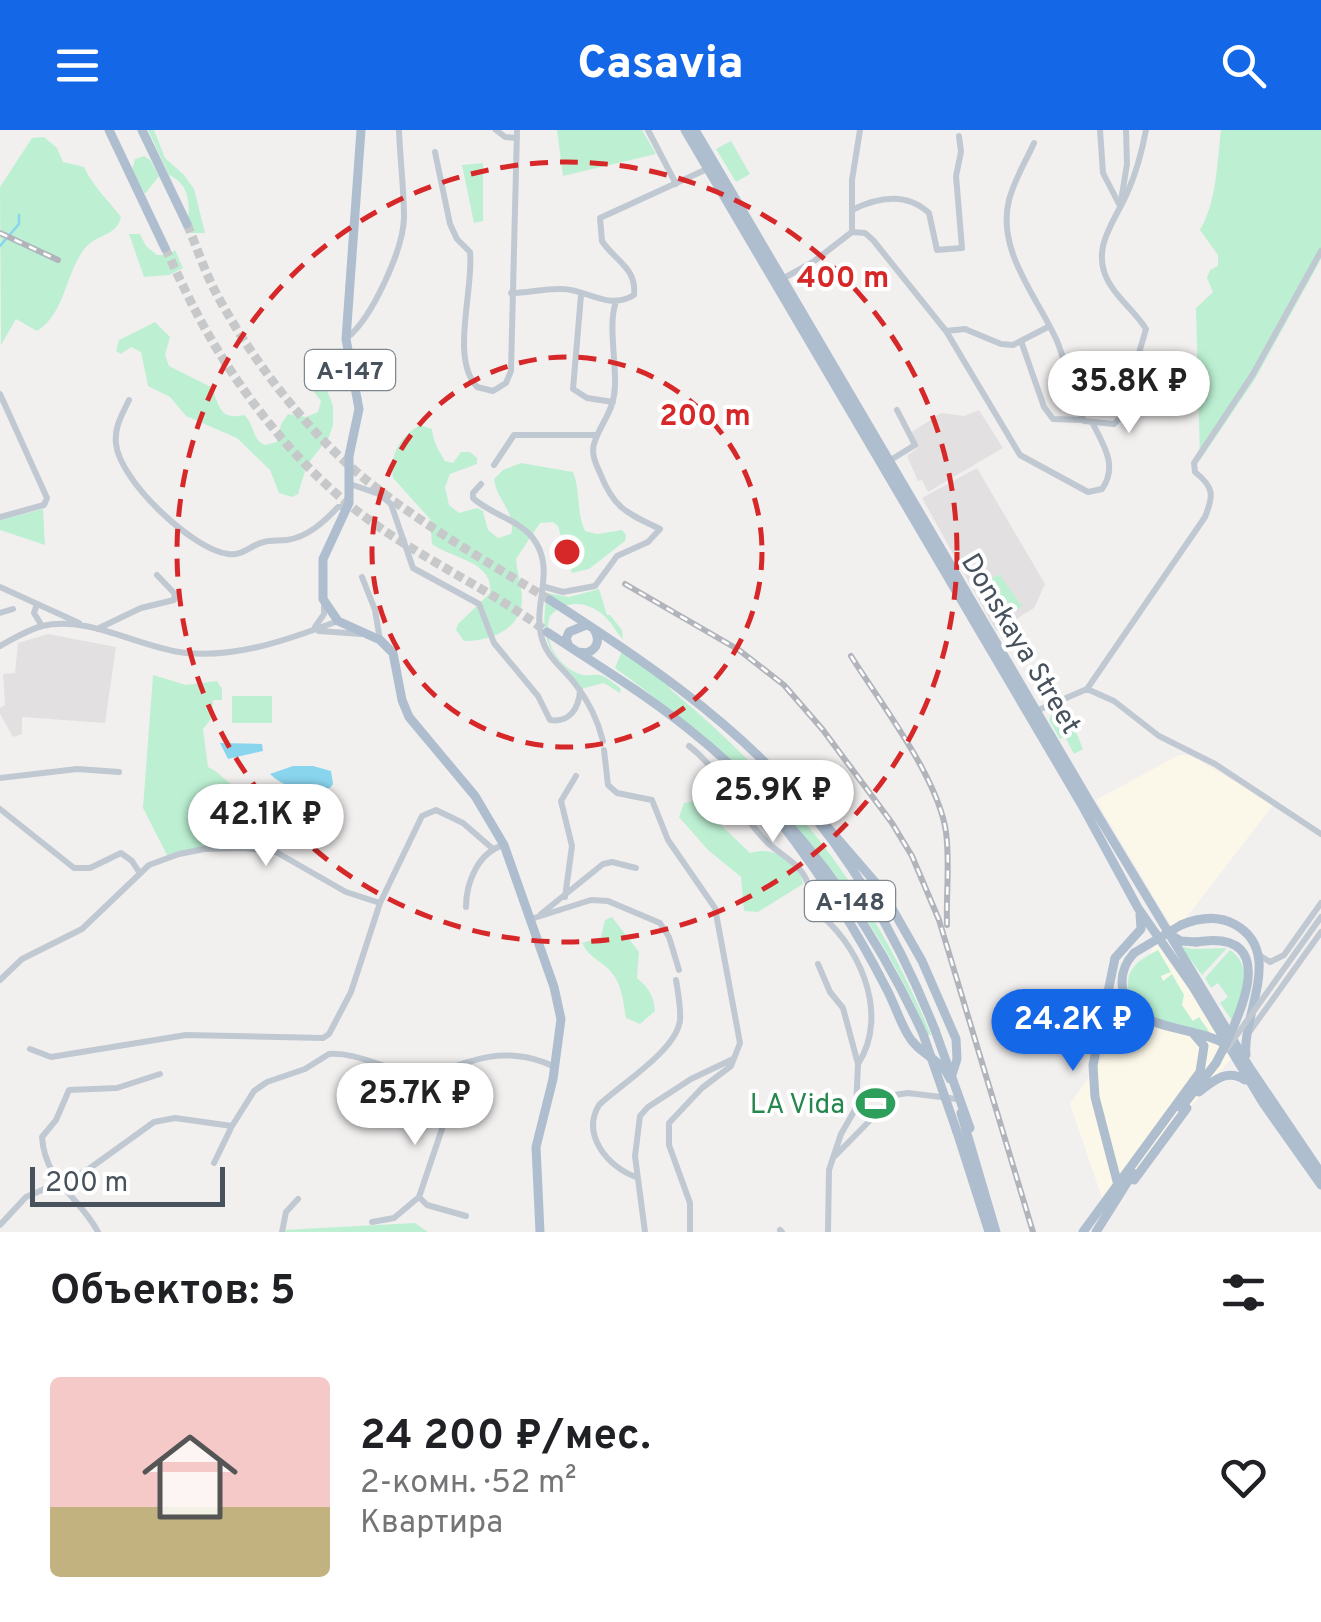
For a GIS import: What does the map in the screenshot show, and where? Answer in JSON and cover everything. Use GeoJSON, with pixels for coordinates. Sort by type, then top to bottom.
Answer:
{"type":"FeatureCollection","features":[{"type":"Feature","properties":{"kind":"main road"},"geometry":{"type":"LineString","coordinates":[[109,130],[165,248]]}},
{"type":"Feature","properties":{"kind":"main road"},"geometry":{"type":"LineString","coordinates":[[142,130],[187,224]]}},
{"type":"Feature","properties":{"kind":"main road","name":"А-147"},"geometry":{"type":"LineString","coordinates":[[324,602],[323,559],[348,508],[349,456],[358,421],[358,399],[346,339],[360,130]]}},
{"type":"Feature","properties":{"kind":"main road","name":"Donskaya Street"},"geometry":{"type":"LineString","coordinates":[[685,130],[890,461],[1250,1068],[1321,1173]]}},
{"type":"Feature","properties":{"kind":"main road","name":"Donskaya Street"},"geometry":{"type":"LineString","coordinates":[[694,130],[780,281]]}},
{"type":"Feature","properties":{"kind":"main road"},"geometry":{"type":"LineString","coordinates":[[780,281],[1138,908],[1193,987],[1263,1103],[1321,1185]]}},
{"type":"Feature","properties":{"kind":"main road","name":"А-148"},"geometry":{"type":"LineString","coordinates":[[550,600],[688,695],[836,835],[881,889],[922,961],[956,1039],[957,1058],[949,1076],[909,1038],[845,916],[752,786]]}},
{"type":"Feature","properties":{"kind":"main road"},"geometry":{"type":"LineString","coordinates":[[324,602],[338,621],[380,640],[393,653],[409,716],[475,796],[533,919],[560,1007],[554,1067],[536,1148],[540,1232]]}},
{"type":"Feature","properties":{"kind":"main road"},"geometry":{"type":"LineString","coordinates":[[591,626],[598,639],[594,649],[584,653],[573,649],[566,639],[571,630],[591,626]]}},
{"type":"Feature","properties":{"kind":"main road","name":"А-148"},"geometry":{"type":"LineString","coordinates":[[547,632],[614,674],[687,728],[752,786],[842,889],[888,962],[923,1034],[995,1232]]}},
{"type":"Feature","properties":{"kind":"main road","name":"А-148"},"geometry":{"type":"LineString","coordinates":[[795,794],[847,863],[908,965],[935,1030],[995,1232]]}},
{"type":"Feature","properties":{"kind":"main road"},"geometry":{"type":"LineString","coordinates":[[1118,1184],[1092,1076],[1113,963],[1122,947],[1141,929],[1138,908]]}},
{"type":"Feature","properties":{"kind":"main road"},"geometry":{"type":"LineString","coordinates":[[1229,1050],[1220,1040],[1147,1018],[1129,1006],[1122,976],[1131,955],[1181,925],[1207,918],[1240,928],[1257,952],[1260,972],[1246,1036],[1250,1068]]}},
{"type":"Feature","properties":{"kind":"main road"},"geometry":{"type":"LineString","coordinates":[[1119,1198],[1144,1156],[1216,1063],[1243,1006],[1248,964],[1241,949],[1216,939],[1176,939],[1168,932]]}},
{"type":"Feature","properties":{"kind":"main road"},"geometry":{"type":"LineString","coordinates":[[1192,1032],[1204,1046],[1200,1072]]}},
{"type":"Feature","properties":{"kind":"main road"},"geometry":{"type":"LineString","coordinates":[[1083,1232],[1211,1056],[1220,1058],[1096,1232]]}},
{"type":"Feature","properties":{"kind":"main road"},"geometry":{"type":"LineString","coordinates":[[949,1076],[995,1232]]}},
{"type":"Feature","properties":{"kind":"main road"},"geometry":{"type":"LineString","coordinates":[[1199,1092],[1220,1077],[1238,1076],[1263,1103]]}},
{"type":"Feature","properties":{"kind":"street"},"geometry":{"type":"LineString","coordinates":[[346,339],[370,312],[403,226],[398,130]]}},
{"type":"Feature","properties":{"kind":"street"},"geometry":{"type":"LineString","coordinates":[[436,152],[450,224],[470,252],[466,371],[477,387],[499,389],[509,379],[517,134],[505,137],[496,130]]}},
{"type":"Feature","properties":{"kind":"street"},"geometry":{"type":"LineString","coordinates":[[648,130],[676,184]]}},
{"type":"Feature","properties":{"kind":"street"},"geometry":{"type":"LineString","coordinates":[[852,232],[855,149],[860,130]]}},
{"type":"Feature","properties":{"kind":"street"},"geometry":{"type":"LineString","coordinates":[[1100,130],[1103,173],[1120,207]]}},
{"type":"Feature","properties":{"kind":"street"},"geometry":{"type":"LineString","coordinates":[[1120,207],[1127,164],[1126,130]]}},
{"type":"Feature","properties":{"kind":"street"},"geometry":{"type":"LineString","coordinates":[[1022,341],[1044,408],[1053,419],[1118,422],[1146,333],[1144,325],[1112,288],[1104,270],[1105,236],[1138,162],[1146,130]]}},
{"type":"Feature","properties":{"kind":"street"},"geometry":{"type":"LineString","coordinates":[[852,210],[876,199],[914,202],[929,213],[937,250],[962,248],[956,176],[959,136]]}},
{"type":"Feature","properties":{"kind":"street"},"geometry":{"type":"LineString","coordinates":[[1034,144],[1010,196],[1008,240],[1023,280],[1041,306],[1058,345],[1083,420]]}},
{"type":"Feature","properties":{"kind":"street"},"geometry":{"type":"LineString","coordinates":[[511,293],[564,288],[616,302],[634,295],[635,282],[626,266],[602,241],[599,224],[604,214],[708,168]]}},
{"type":"Feature","properties":{"kind":"street"},"geometry":{"type":"LineString","coordinates":[[780,281],[852,232],[865,232],[946,330],[1020,455],[1088,492],[1102,488],[1110,474],[1110,460],[1093,423]]}},
{"type":"Feature","properties":{"kind":"street"},"geometry":{"type":"LineString","coordinates":[[1036,711],[1086,689],[1204,517],[1212,491],[1209,483],[1195,472],[1194,462],[1253,374],[1321,251]]}},
{"type":"Feature","properties":{"kind":"street"},"geometry":{"type":"LineString","coordinates":[[581,295],[573,389],[587,398],[613,402]]}},
{"type":"Feature","properties":{"kind":"street"},"geometry":{"type":"LineString","coordinates":[[545,587],[563,592],[594,586],[617,556],[648,542],[660,528],[624,512],[612,499],[594,460],[593,448],[613,402],[616,344],[611,316],[616,302]]}},
{"type":"Feature","properties":{"kind":"street"},"geometry":{"type":"LineString","coordinates":[[946,330],[965,329],[1013,345],[1048,327]]}},
{"type":"Feature","properties":{"kind":"street"},"geometry":{"type":"LineString","coordinates":[[0,394],[48,498],[44,505],[0,517]]}},
{"type":"Feature","properties":{"kind":"street"},"geometry":{"type":"LineString","coordinates":[[129,400],[116,430],[120,459],[147,496],[202,545],[228,554],[242,553],[262,542],[300,536],[338,507],[348,508]]}},
{"type":"Feature","properties":{"kind":"street"},"geometry":{"type":"LineString","coordinates":[[1076,406],[1123,408]]}},
{"type":"Feature","properties":{"kind":"street"},"geometry":{"type":"LineString","coordinates":[[890,461],[916,445],[896,410]]}},
{"type":"Feature","properties":{"kind":"street"},"geometry":{"type":"LineString","coordinates":[[494,466],[514,435],[599,435]]}},
{"type":"Feature","properties":{"kind":"street"},"geometry":{"type":"LineString","coordinates":[[350,484],[379,494],[390,504],[413,568],[479,604],[494,642],[538,696],[550,720],[573,714],[580,690]]}},
{"type":"Feature","properties":{"kind":"street"},"geometry":{"type":"LineString","coordinates":[[480,484],[474,498],[534,539],[546,575],[539,615],[542,641],[594,715],[604,746],[608,785],[617,793],[652,800],[668,840],[713,903],[740,1043],[729,1068],[702,1088],[668,1123],[669,1145],[690,1204],[690,1232]]}},
{"type":"Feature","properties":{"kind":"street"},"geometry":{"type":"LineString","coordinates":[[96,630],[141,608],[174,600],[175,594],[158,575]]}},
{"type":"Feature","properties":{"kind":"street"},"geometry":{"type":"LineString","coordinates":[[362,577],[375,610],[380,640]]}},
{"type":"Feature","properties":{"kind":"street"},"geometry":{"type":"LineString","coordinates":[[0,588],[96,630],[188,653],[254,648],[338,621]]}},
{"type":"Feature","properties":{"kind":"street","name":"А-147"},"geometry":{"type":"LineString","coordinates":[[308,632],[323,618],[324,602]]}},
{"type":"Feature","properties":{"kind":"street"},"geometry":{"type":"LineString","coordinates":[[37,604],[34,613],[42,626]]}},
{"type":"Feature","properties":{"kind":"street"},"geometry":{"type":"LineString","coordinates":[[0,613],[13,610]]}},
{"type":"Feature","properties":{"kind":"street"},"geometry":{"type":"LineString","coordinates":[[0,646],[42,626],[85,626]]}},
{"type":"Feature","properties":{"kind":"street"},"geometry":{"type":"LineString","coordinates":[[308,632],[366,634]]}},
{"type":"Feature","properties":{"kind":"street"},"geometry":{"type":"LineString","coordinates":[[1086,689],[1114,701],[1159,736],[1215,764],[1321,834]]}},
{"type":"Feature","properties":{"kind":"street"},"geometry":{"type":"LineString","coordinates":[[690,746],[708,760],[731,798],[765,840],[805,876],[813,909],[840,935],[860,967],[869,986],[870,1002],[866,1048],[858,1064]]}},
{"type":"Feature","properties":{"kind":"street"},"geometry":{"type":"LineString","coordinates":[[0,778],[77,769],[119,772]]}},
{"type":"Feature","properties":{"kind":"street"},"geometry":{"type":"LineString","coordinates":[[565,897],[572,846],[561,801],[576,776]]}},
{"type":"Feature","properties":{"kind":"street"},"geometry":{"type":"LineString","coordinates":[[0,809],[74,868],[90,868],[121,853],[139,872]]}},
{"type":"Feature","properties":{"kind":"street"},"geometry":{"type":"LineString","coordinates":[[30,1048],[52,1057],[186,1034],[323,1038],[329,1034],[351,992],[380,902],[416,824],[430,810],[442,811],[498,847],[468,882],[466,907]]}},
{"type":"Feature","properties":{"kind":"street"},"geometry":{"type":"LineString","coordinates":[[0,980],[22,959],[82,930],[139,872],[162,858],[179,854],[252,848],[276,852],[346,892],[380,902]]}},
{"type":"Feature","properties":{"kind":"street"},"geometry":{"type":"LineString","coordinates":[[533,919],[603,864],[612,862],[636,868]]}},
{"type":"Feature","properties":{"kind":"street"},"geometry":{"type":"LineString","coordinates":[[533,919],[595,900],[649,915],[669,937],[678,970]]}},
{"type":"Feature","properties":{"kind":"street"},"geometry":{"type":"LineString","coordinates":[[1257,952],[1268,962],[1282,958],[1321,903]]}},
{"type":"Feature","properties":{"kind":"street"},"geometry":{"type":"LineString","coordinates":[[1216,1063],[1321,917]]}},
{"type":"Feature","properties":{"kind":"street"},"geometry":{"type":"LineString","coordinates":[[1246,1036],[1321,932]]}},
{"type":"Feature","properties":{"kind":"street"},"geometry":{"type":"LineString","coordinates":[[818,964],[830,992],[843,1008],[858,1064],[856,1108],[831,1160],[828,1232]]}},
{"type":"Feature","properties":{"kind":"street"},"geometry":{"type":"LineString","coordinates":[[636,1176],[618,1170],[602,1153],[593,1130],[594,1115],[676,1034],[680,1016],[676,980]]}},
{"type":"Feature","properties":{"kind":"street"},"geometry":{"type":"LineString","coordinates":[[323,1038],[324,1056]]}},
{"type":"Feature","properties":{"kind":"street"},"geometry":{"type":"LineString","coordinates":[[214,1163],[232,1126],[260,1086],[304,1069],[324,1056],[341,1054],[412,1073],[449,1070],[481,1058],[514,1056],[540,1060],[554,1067]]}},
{"type":"Feature","properties":{"kind":"street"},"geometry":{"type":"LineString","coordinates":[[646,1232],[636,1176],[637,1122],[644,1110],[691,1079],[734,1059]]}},
{"type":"Feature","properties":{"kind":"street"},"geometry":{"type":"LineString","coordinates":[[372,1222],[394,1218],[419,1196],[444,1123],[449,1070]]}},
{"type":"Feature","properties":{"kind":"street"},"geometry":{"type":"LineString","coordinates":[[98,1232],[89,1215],[58,1185],[42,1138],[56,1120],[66,1092],[74,1088],[117,1088],[160,1074]]}},
{"type":"Feature","properties":{"kind":"street"},"geometry":{"type":"LineString","coordinates":[[831,1160],[895,1095],[908,1092],[956,1099]]}},
{"type":"Feature","properties":{"kind":"street"},"geometry":{"type":"LineString","coordinates":[[0,1225],[26,1197],[58,1185],[119,1151],[160,1120],[232,1126]]}},
{"type":"Feature","properties":{"kind":"street"},"geometry":{"type":"LineString","coordinates":[[419,1196],[427,1204],[466,1216]]}},
{"type":"Feature","properties":{"kind":"street"},"geometry":{"type":"LineString","coordinates":[[282,1232],[286,1212],[298,1199]]}},
{"type":"Feature","properties":{"kind":"shaded area"},"geometry":{"type":"Polygon","coordinates":[[[979,410],[1003,448],[928,492],[922,480],[918,481],[907,456],[917,448],[912,432],[941,413],[964,416],[979,410]]]}},
{"type":"Feature","properties":{"kind":"shaded area"},"geometry":{"type":"Polygon","coordinates":[[[977,468],[1045,584],[1034,608],[996,631],[922,498],[977,468]]]}},
{"type":"Feature","properties":{"kind":"shaded area"},"geometry":{"type":"Polygon","coordinates":[[[48,634],[116,647],[105,723],[22,717],[22,734],[13,737],[0,714],[5,705],[3,674],[15,673],[18,643],[48,634]]]}},
{"type":"Feature","properties":{"kind":"shaded area"},"geometry":{"type":"Polygon","coordinates":[[[1179,755],[1189,755],[1274,804],[1175,932],[1096,800],[1179,755]]]}},
{"type":"Feature","properties":{"kind":"shaded area"},"geometry":{"type":"Polygon","coordinates":[[[1159,930],[1235,1054],[1106,1209],[1070,1104],[1121,1032],[1159,930]]]}},
{"type":"Feature","properties":{"kind":"green space"},"geometry":{"type":"Polygon","coordinates":[[[148,130],[154,130],[165,158],[194,189],[205,233],[186,233],[186,192],[169,175],[148,130]]]}},
{"type":"Feature","properties":{"kind":"green space"},"geometry":{"type":"Polygon","coordinates":[[[557,130],[642,130],[656,154],[563,176],[557,130]]]}},
{"type":"Feature","properties":{"kind":"green space"},"geometry":{"type":"Polygon","coordinates":[[[1221,130],[1321,130],[1321,259],[1255,379],[1200,460],[1196,308],[1213,292],[1207,278],[1210,270],[1218,266],[1218,255],[1200,230],[1213,194],[1221,130]]]}},
{"type":"Feature","properties":{"kind":"green space"},"geometry":{"type":"Polygon","coordinates":[[[44,137],[57,148],[63,162],[84,167],[121,217],[111,232],[91,243],[79,257],[47,323],[37,331],[16,319],[1,345],[0,187],[32,138],[44,137]]]}},
{"type":"Feature","properties":{"kind":"green space"},"geometry":{"type":"Polygon","coordinates":[[[731,141],[750,174],[736,182],[716,149],[731,141]]]}},
{"type":"Feature","properties":{"kind":"green space"},"geometry":{"type":"Polygon","coordinates":[[[144,156],[159,176],[145,194],[132,170],[135,159],[144,156]]]}},
{"type":"Feature","properties":{"kind":"green space"},"geometry":{"type":"Polygon","coordinates":[[[483,163],[483,221],[474,223],[462,165],[483,163]]]}},
{"type":"Feature","properties":{"kind":"green space"},"geometry":{"type":"Polygon","coordinates":[[[129,234],[140,234],[157,255],[169,255],[175,250],[183,268],[169,275],[144,277],[129,234]]]}},
{"type":"Feature","properties":{"kind":"green space"},"geometry":{"type":"Polygon","coordinates":[[[155,322],[170,337],[165,355],[169,366],[211,387],[225,413],[244,415],[257,439],[265,445],[277,442],[288,414],[306,417],[318,412],[321,401],[310,387],[312,381],[324,382],[333,406],[333,425],[329,437],[307,465],[298,494],[292,497],[279,493],[270,470],[237,438],[186,416],[170,397],[148,386],[141,352],[131,347],[121,354],[116,351],[119,340],[155,322]]]}},
{"type":"Feature","properties":{"kind":"green space"},"geometry":{"type":"Polygon","coordinates":[[[420,425],[432,429],[445,461],[453,463],[461,452],[470,452],[477,458],[477,464],[450,474],[445,487],[449,505],[459,513],[477,508],[483,511],[488,530],[498,538],[511,534],[512,526],[494,479],[503,470],[521,463],[573,472],[585,531],[597,534],[622,530],[625,541],[589,569],[572,573],[558,526],[553,522],[540,523],[516,559],[522,599],[516,619],[493,636],[464,641],[456,630],[458,624],[490,593],[489,582],[479,567],[432,544],[430,519],[393,478],[398,447],[420,425]]]}},
{"type":"Feature","properties":{"kind":"green space"},"geometry":{"type":"Polygon","coordinates":[[[43,509],[45,545],[0,530],[0,520],[43,509]]]}},
{"type":"Feature","properties":{"kind":"green space"},"geometry":{"type":"Polygon","coordinates":[[[999,574],[1022,606],[1006,617],[983,584],[999,574]]]}},
{"type":"Feature","properties":{"kind":"green space"},"geometry":{"type":"Polygon","coordinates":[[[599,589],[607,615],[622,630],[623,639],[602,614],[580,604],[564,606],[550,616],[548,634],[554,651],[566,666],[583,675],[603,676],[621,689],[620,693],[604,683],[581,689],[554,655],[547,639],[547,593],[569,597],[599,589]]]}},
{"type":"Feature","properties":{"kind":"green space"},"geometry":{"type":"Polygon","coordinates":[[[622,651],[669,685],[790,804],[854,889],[908,983],[931,1035],[870,925],[836,876],[757,786],[713,745],[615,668],[622,651]]]}},
{"type":"Feature","properties":{"kind":"green space"},"geometry":{"type":"Polygon","coordinates":[[[153,675],[186,685],[217,681],[222,700],[213,700],[212,718],[203,729],[208,767],[232,784],[270,791],[287,811],[285,826],[256,838],[250,846],[207,848],[168,857],[143,808],[153,675]]]}},
{"type":"Feature","properties":{"kind":"green space"},"geometry":{"type":"Polygon","coordinates":[[[232,696],[272,696],[272,723],[232,723],[232,696]]]}},
{"type":"Feature","properties":{"kind":"green space"},"geometry":{"type":"Polygon","coordinates":[[[1066,708],[1083,749],[1074,754],[1049,720],[1052,713],[1066,708]]]}},
{"type":"Feature","properties":{"kind":"green space"},"geometry":{"type":"Polygon","coordinates":[[[696,801],[750,853],[767,851],[791,862],[803,884],[758,912],[744,911],[741,877],[708,850],[679,817],[684,803],[696,801]]]}},
{"type":"Feature","properties":{"kind":"green space"},"geometry":{"type":"Polygon","coordinates":[[[612,917],[639,952],[637,978],[653,1001],[655,1011],[640,1024],[626,1018],[615,977],[582,943],[601,937],[605,920],[612,917]]]}},
{"type":"Feature","properties":{"kind":"green space"},"geometry":{"type":"Polygon","coordinates":[[[1180,946],[1192,949],[1227,948],[1202,975],[1180,946]]]}},
{"type":"Feature","properties":{"kind":"green space"},"geometry":{"type":"Polygon","coordinates":[[[1158,950],[1171,972],[1161,976],[1163,981],[1172,974],[1184,995],[1182,1005],[1193,1021],[1199,1017],[1211,1034],[1147,1014],[1130,996],[1128,984],[1134,967],[1158,950]]]}},
{"type":"Feature","properties":{"kind":"green space"},"geometry":{"type":"Polygon","coordinates":[[[1230,950],[1238,957],[1244,974],[1233,1022],[1220,1003],[1228,997],[1218,983],[1211,988],[1205,978],[1230,950]]]}},
{"type":"Feature","properties":{"kind":"green space"},"geometry":{"type":"Polygon","coordinates":[[[415,1223],[428,1232],[283,1232],[283,1230],[415,1223]]]}},
{"type":"Feature","properties":{"kind":"water"},"geometry":{"type":"Polygon","coordinates":[[[220,743],[262,744],[263,751],[228,759],[220,743]]]}},
{"type":"Feature","properties":{"kind":"water"},"geometry":{"type":"Polygon","coordinates":[[[293,766],[331,771],[333,784],[330,788],[298,789],[270,774],[293,766]]]}},
{"type":"Feature","properties":{"kind":"waterway"},"geometry":{"type":"LineString","coordinates":[[0,246],[19,224],[19,215]]}},
{"type":"Feature","properties":{"kind":"tunnel"},"geometry":{"type":"LineString","coordinates":[[187,224],[213,287],[244,340],[282,393],[325,442],[413,515],[550,600]]}},
{"type":"Feature","properties":{"kind":"tunnel"},"geometry":{"type":"LineString","coordinates":[[165,248],[220,354],[259,410],[303,462],[375,524],[546,631]]}},
{"type":"Feature","properties":{"kind":"railway"},"geometry":{"type":"LineString","coordinates":[[0,233],[58,260]]}},
{"type":"Feature","properties":{"kind":"railway"},"geometry":{"type":"LineString","coordinates":[[625,584],[739,650],[784,685],[892,823],[912,856],[939,920],[1033,1232]]}},
{"type":"Feature","properties":{"kind":"railway"},"geometry":{"type":"LineString","coordinates":[[851,656],[907,741],[941,811],[947,843],[947,925]]}},
{"type":"Feature","properties":{"kind":"place","name":"LA Vida"},"geometry":{"type":"Point","coordinates":[875,1103]}}]}
